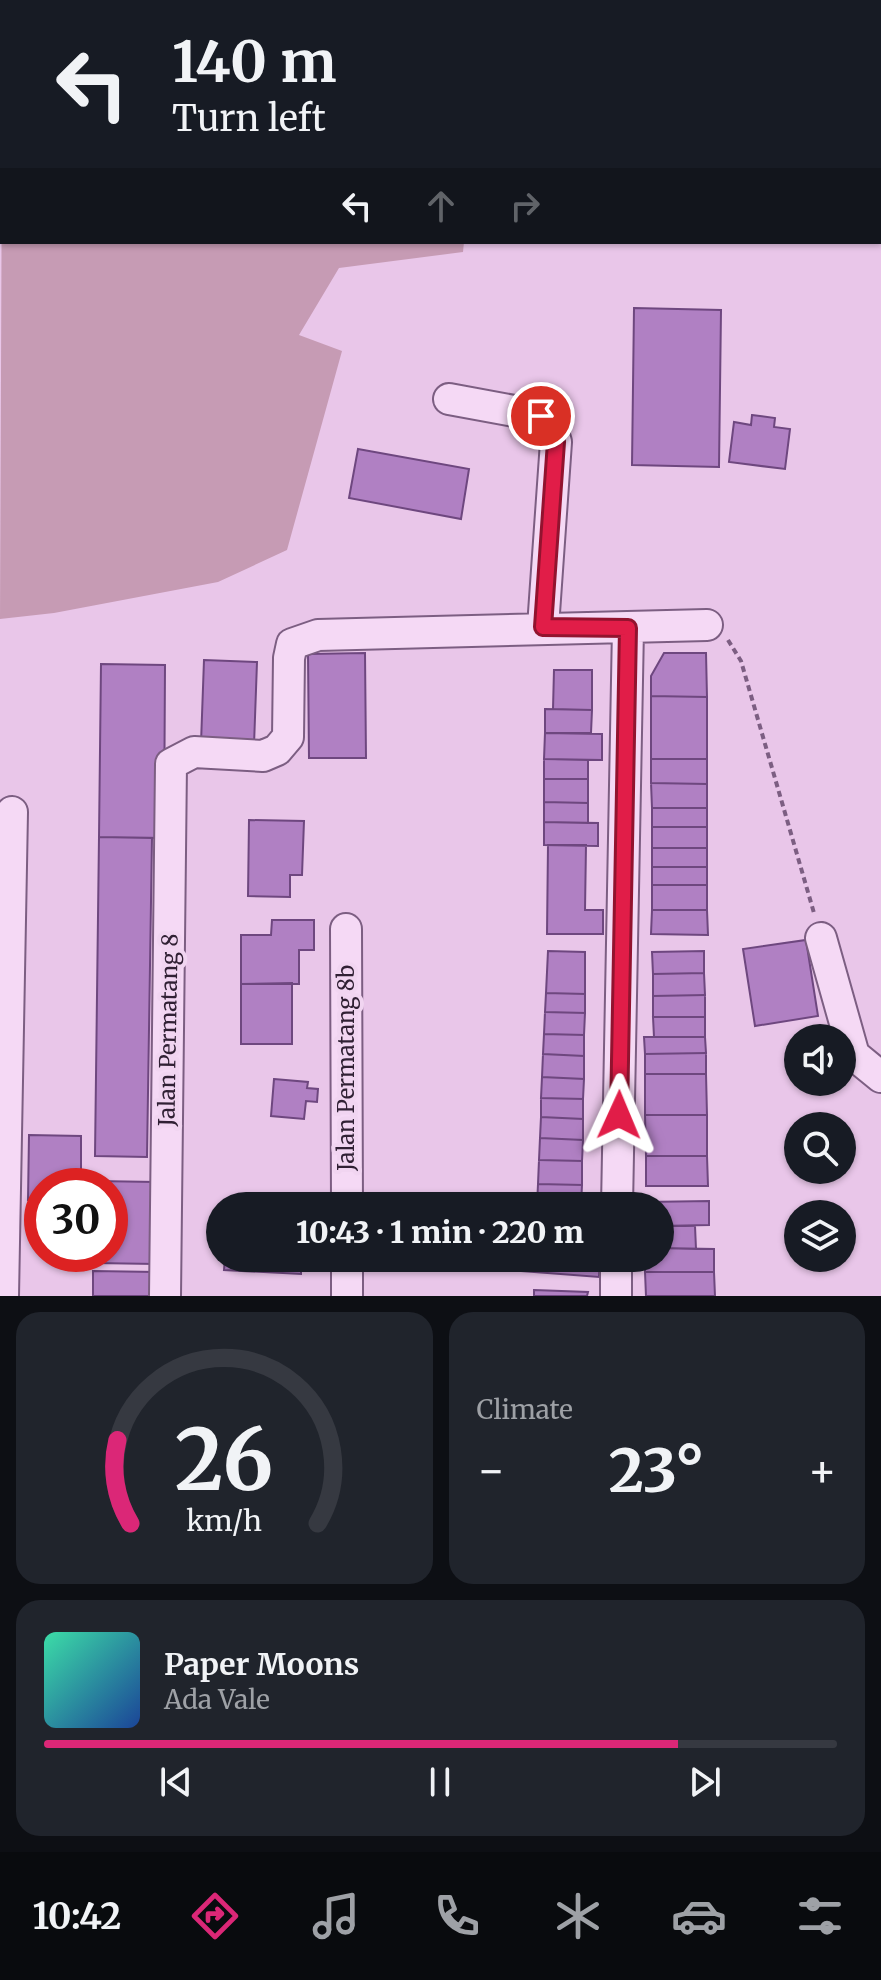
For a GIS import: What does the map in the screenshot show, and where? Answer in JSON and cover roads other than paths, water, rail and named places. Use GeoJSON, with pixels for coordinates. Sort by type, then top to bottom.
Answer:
{"type":"FeatureCollection","features":[{"type":"Feature","properties":{"kind":"street"},"geometry":{"type":"LineString","coordinates":[[449,399],[541,416],[551,427],[556,442],[543,627],[707,625]]}},
{"type":"Feature","properties":{"kind":"street","name":"Jalan Permatang 8"},"geometry":{"type":"LineString","coordinates":[[165,1296],[171,764],[194,752],[263,756],[277,750],[288,737],[292,644],[304,638],[543,627]]}},
{"type":"Feature","properties":{"kind":"street"},"geometry":{"type":"LineString","coordinates":[[617,1192],[628,628]]}},
{"type":"Feature","properties":{"kind":"street"},"geometry":{"type":"LineString","coordinates":[[3,1296],[12,812]]}},
{"type":"Feature","properties":{"kind":"street","name":"Jalan Permatang 8b"},"geometry":{"type":"LineString","coordinates":[[346,929],[347,1192]]}},
{"type":"Feature","properties":{"kind":"street"},"geometry":{"type":"LineString","coordinates":[[821,938],[854,1055],[881,1077]]}},
{"type":"Feature","properties":{"kind":"street"},"geometry":{"type":"LineString","coordinates":[[347,1272],[347,1296]]}},
{"type":"Feature","properties":{"kind":"street"},"geometry":{"type":"LineString","coordinates":[[616,1272],[616,1296]]}}]}
